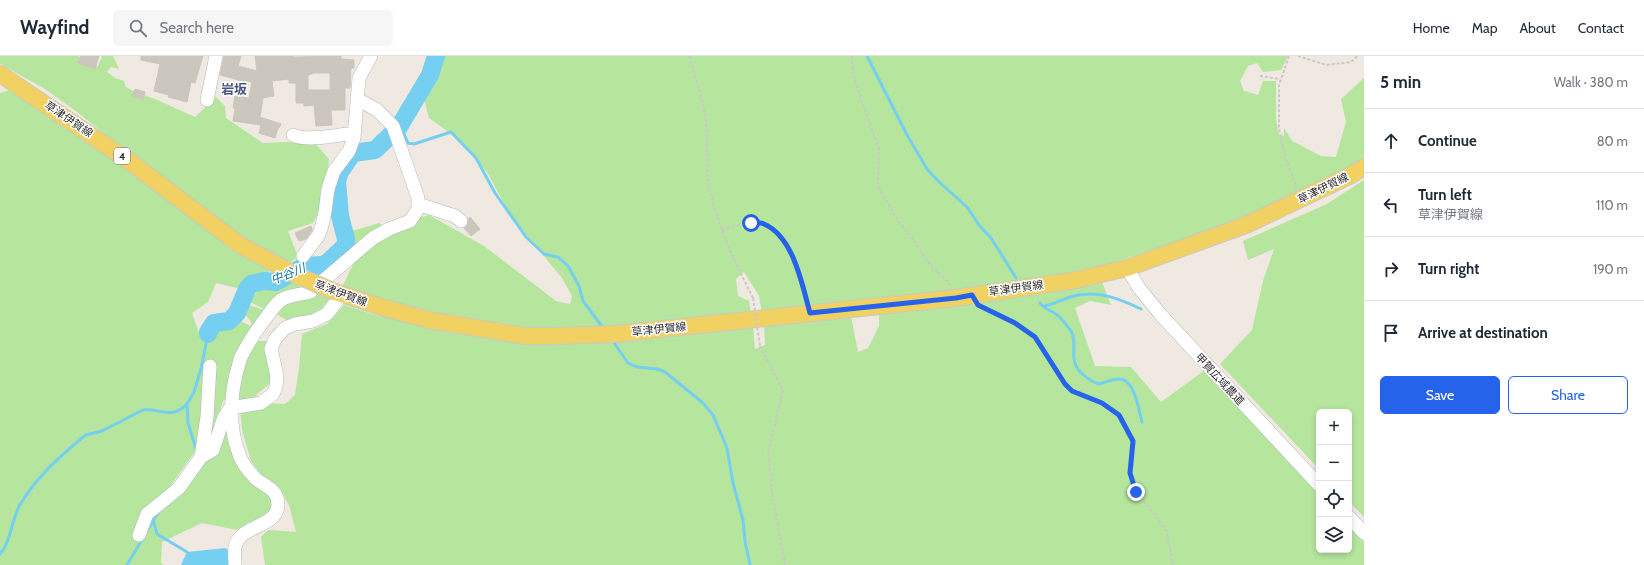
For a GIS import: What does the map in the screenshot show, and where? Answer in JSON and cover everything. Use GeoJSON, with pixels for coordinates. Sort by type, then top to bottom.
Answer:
{"type":"FeatureCollection","features":[{"type":"Feature","properties":{"kind":"main road","name":"草津伊賀線"},"geometry":{"type":"LineString","coordinates":[[2,78],[129,161],[240,245],[296,275],[339,293],[381,307],[429,320],[526,336],[614,334],[956,298],[1076,280],[1127,268],[1246,225],[1351,175],[1364,167]]}},
{"type":"Feature","properties":{"kind":"street"},"geometry":{"type":"LineString","coordinates":[[207,100],[216,56]]}},
{"type":"Feature","properties":{"kind":"street"},"geometry":{"type":"LineString","coordinates":[[303,256],[321,229],[326,212],[328,189],[334,171],[349,151],[354,138],[359,78],[371,56]]}},
{"type":"Feature","properties":{"kind":"street"},"geometry":{"type":"LineString","coordinates":[[235,565],[235,547],[240,537],[271,519],[276,513],[278,504],[275,492],[269,486],[257,479],[247,469],[239,455],[232,432],[230,408],[240,358],[253,336],[280,301],[292,295],[300,295],[310,292],[374,238],[389,229],[410,221],[416,214],[418,198],[395,131],[386,117],[377,110],[357,99]]}},
{"type":"Feature","properties":{"kind":"street"},"geometry":{"type":"LineString","coordinates":[[292,135],[297,137],[308,137],[354,133]]}},
{"type":"Feature","properties":{"kind":"street"},"geometry":{"type":"LineString","coordinates":[[418,204],[455,216],[461,220]]}},
{"type":"Feature","properties":{"kind":"street","name":"甲賀広域農道"},"geometry":{"type":"LineString","coordinates":[[1127,268],[1139,288],[1156,310],[1316,482]]}},
{"type":"Feature","properties":{"kind":"street"},"geometry":{"type":"LineString","coordinates":[[139,535],[147,514],[179,488],[201,457],[213,450],[224,416],[230,408],[260,402],[273,394],[276,387],[277,376],[271,349],[275,339],[285,328],[295,324],[313,321],[327,314],[339,293]]}},
{"type":"Feature","properties":{"kind":"street"},"geometry":{"type":"LineString","coordinates":[[201,457],[207,417],[210,366]]}},
{"type":"Feature","properties":{"kind":"street"},"geometry":{"type":"LineString","coordinates":[[1352,520],[1364,533]]}},
{"type":"Feature","properties":{"kind":"path"},"geometry":{"type":"LineString","coordinates":[[689,56],[697,82],[706,123],[708,179],[722,230],[738,269],[753,298],[760,346],[783,390],[768,452],[785,565]]}},
{"type":"Feature","properties":{"kind":"path"},"geometry":{"type":"LineString","coordinates":[[852,56],[853,71],[859,93],[879,149],[878,183],[880,190],[899,222],[918,246],[927,261],[952,287],[956,298]]}},
{"type":"Feature","properties":{"kind":"path"},"geometry":{"type":"LineString","coordinates":[[1289,56],[1278,86],[1278,128],[1286,159],[1301,199]]}},
{"type":"Feature","properties":{"kind":"path"},"geometry":{"type":"LineString","coordinates":[[1298,56],[1326,65],[1352,62],[1357,56]]}},
{"type":"Feature","properties":{"kind":"path"},"geometry":{"type":"LineString","coordinates":[[1260,76],[1280,79]]}},
{"type":"Feature","properties":{"kind":"path"},"geometry":{"type":"LineString","coordinates":[[722,230],[751,223],[763,223],[775,232],[785,243],[795,260],[810,313]]}},
{"type":"Feature","properties":{"kind":"path"},"geometry":{"type":"LineString","coordinates":[[972,295],[978,305],[1015,323],[1035,337],[1065,384],[1072,391],[1102,403],[1119,415],[1133,441],[1130,473],[1136,492],[1154,513],[1166,532],[1173,565]]}},
{"type":"Feature","properties":{"kind":"green space"},"geometry":{"type":"Polygon","coordinates":[[[0,56],[78,56],[97,67],[102,57],[101,56],[113,56],[119,69],[111,67],[107,72],[115,78],[124,81],[126,87],[135,92],[155,99],[195,117],[216,97],[225,106],[226,118],[263,143],[313,141],[329,159],[325,200],[313,223],[288,231],[298,257],[288,264],[212,231],[230,249],[270,271],[237,288],[216,283],[208,302],[192,313],[200,336],[216,323],[222,327],[233,317],[250,326],[252,323],[241,310],[245,304],[264,310],[229,397],[223,401],[213,434],[200,450],[194,453],[171,485],[142,516],[179,497],[228,418],[228,436],[275,499],[271,511],[262,520],[250,522],[237,530],[202,523],[162,542],[161,563],[164,565],[0,565],[0,93],[11,90],[121,147],[45,89],[0,64],[0,56]]]}},
{"type":"Feature","properties":{"kind":"green space"},"geometry":{"type":"Polygon","coordinates":[[[431,56],[1288,56],[1281,70],[1263,72],[1257,63],[1248,66],[1240,81],[1244,91],[1258,95],[1263,81],[1276,81],[1276,119],[1279,135],[1284,136],[1284,128],[1292,141],[1321,156],[1336,157],[1346,122],[1341,99],[1364,78],[1364,160],[1251,217],[1100,267],[1102,282],[1111,305],[1090,301],[1075,308],[1095,366],[1131,367],[1161,402],[1205,370],[1316,490],[1316,553],[1352,553],[1352,528],[1364,542],[1364,565],[265,565],[261,537],[268,530],[296,532],[289,505],[278,487],[263,477],[251,461],[242,430],[239,394],[245,360],[256,341],[271,341],[273,381],[256,395],[263,403],[285,404],[295,395],[302,334],[327,324],[344,305],[382,317],[363,299],[343,285],[356,260],[372,245],[390,232],[409,222],[429,215],[484,246],[556,301],[570,304],[572,296],[562,278],[512,218],[487,172],[460,140],[429,118],[425,102],[431,56]],[[744,272],[736,279],[738,296],[749,301],[755,349],[765,345],[764,325],[851,316],[858,352],[868,348],[879,326],[879,312],[823,315],[811,305],[784,312],[762,314],[759,296],[744,272]]]}},
{"type":"Feature","properties":{"kind":"green space"},"geometry":{"type":"Polygon","coordinates":[[[1364,180],[1364,517],[1352,504],[1352,409],[1316,409],[1316,466],[1220,364],[1252,330],[1263,281],[1274,249],[1248,260],[1243,241],[1327,204],[1364,180]]]}},
{"type":"Feature","properties":{"kind":"green space"},"geometry":{"type":"Polygon","coordinates":[[[379,223],[382,225],[376,232],[323,278],[306,271],[331,255],[343,243],[347,229],[356,230],[379,223]]]}},
{"type":"Feature","properties":{"kind":"green space"},"geometry":{"type":"Polygon","coordinates":[[[288,281],[308,290],[285,295],[264,309],[248,301],[264,285],[288,281]]]}},
{"type":"Feature","properties":{"kind":"green space"},"geometry":{"type":"Polygon","coordinates":[[[314,292],[330,298],[321,309],[301,319],[288,321],[276,314],[278,307],[314,292]]]}},
{"type":"Feature","properties":{"kind":"water"},"geometry":{"type":"Polygon","coordinates":[[[226,548],[232,556],[231,565],[181,565],[187,552],[226,548]]]}},
{"type":"Feature","properties":{"kind":"building"},"geometry":{"type":"Polygon","coordinates":[[[81,56],[99,56],[95,69],[78,63],[81,56]]]}},
{"type":"Feature","properties":{"kind":"building"},"geometry":{"type":"Polygon","coordinates":[[[141,56],[203,56],[195,83],[191,82],[187,102],[168,97],[169,95],[154,91],[160,64],[141,60],[141,56]]]}},
{"type":"Feature","properties":{"kind":"building"},"geometry":{"type":"Polygon","coordinates":[[[224,56],[241,56],[238,66],[257,71],[255,56],[341,56],[341,59],[354,60],[354,68],[351,68],[350,88],[345,88],[345,110],[331,110],[332,125],[316,126],[314,105],[304,106],[304,103],[296,103],[296,83],[289,83],[289,79],[272,81],[274,96],[263,98],[260,117],[281,124],[275,138],[259,133],[261,125],[233,121],[235,96],[249,98],[252,82],[220,75],[224,56]],[[314,73],[308,75],[308,90],[330,90],[330,73],[314,73]]]}},
{"type":"Feature","properties":{"kind":"building"},"geometry":{"type":"Polygon","coordinates":[[[135,89],[145,92],[143,100],[132,96],[135,89]]]}},
{"type":"Feature","properties":{"kind":"building"},"geometry":{"type":"Polygon","coordinates":[[[470,217],[480,229],[471,236],[464,228],[467,226],[470,217]]]}},
{"type":"Feature","properties":{"kind":"building"},"geometry":{"type":"Polygon","coordinates":[[[311,226],[311,232],[306,239],[299,241],[295,233],[311,226]]]}},
{"type":"Feature","properties":{"kind":"waterway","name":"中谷川"},"geometry":{"type":"LineString","coordinates":[[208,334],[214,323],[229,321],[237,313],[247,289],[251,284],[264,281],[276,282],[304,266],[322,265],[327,263],[343,248],[346,244],[346,239],[340,216],[337,181],[340,172],[353,153],[375,150],[399,127],[430,75],[436,56]]}},
{"type":"Feature","properties":{"kind":"waterway"},"geometry":{"type":"LineString","coordinates":[[867,56],[907,135],[927,169],[967,207],[979,225],[991,238],[1016,278]]}},
{"type":"Feature","properties":{"kind":"waterway"},"geometry":{"type":"LineString","coordinates":[[400,125],[408,143],[414,144],[451,132],[476,158],[495,193],[526,237],[544,254],[558,257],[568,266],[579,286],[583,301],[604,329]]}},
{"type":"Feature","properties":{"kind":"waterway"},"geometry":{"type":"LineString","coordinates":[[1044,306],[1054,304],[1070,297],[1098,294],[1124,301],[1141,309]]}},
{"type":"Feature","properties":{"kind":"waterway"},"geometry":{"type":"LineString","coordinates":[[1040,303],[1059,316],[1073,334],[1075,363],[1079,371],[1090,380],[1098,384],[1117,379],[1125,381],[1133,390],[1136,397],[1142,422]]}},
{"type":"Feature","properties":{"kind":"waterway","name":"中谷川"},"geometry":{"type":"LineString","coordinates":[[197,452],[188,423],[187,404],[194,392],[201,369],[208,334]]}},
{"type":"Feature","properties":{"kind":"waterway"},"geometry":{"type":"LineString","coordinates":[[612,340],[628,363],[637,367],[657,369],[665,372],[703,403],[713,415],[727,448],[733,483],[743,520],[745,541],[750,565]]}},
{"type":"Feature","properties":{"kind":"waterway"},"geometry":{"type":"LineString","coordinates":[[0,554],[7,542],[18,509],[27,494],[49,468],[82,438],[86,435],[102,431],[143,410],[171,412],[182,409],[187,404]]}},
{"type":"Feature","properties":{"kind":"waterway","name":"中谷川"},"geometry":{"type":"LineString","coordinates":[[147,531],[158,512]]}},
{"type":"Feature","properties":{"kind":"waterway"},"geometry":{"type":"LineString","coordinates":[[153,520],[157,534],[187,552]]}},
{"type":"Feature","properties":{"kind":"waterway","name":"中谷川"},"geometry":{"type":"LineString","coordinates":[[127,565],[143,538]]}},
{"type":"Feature","properties":{"kind":"district","name":"岩坂"},"geometry":{"type":"Point","coordinates":[234,89]}},
{"type":"Feature","properties":{"kind":"route"},"geometry":{"type":"LineString","coordinates":[[751,223],[763,223],[775,232],[785,243],[795,260],[810,313],[956,298],[972,295],[978,305],[984,309],[1015,323],[1035,337],[1065,384],[1072,391],[1102,403],[1119,415],[1133,441],[1130,473],[1136,492]]}}]}
